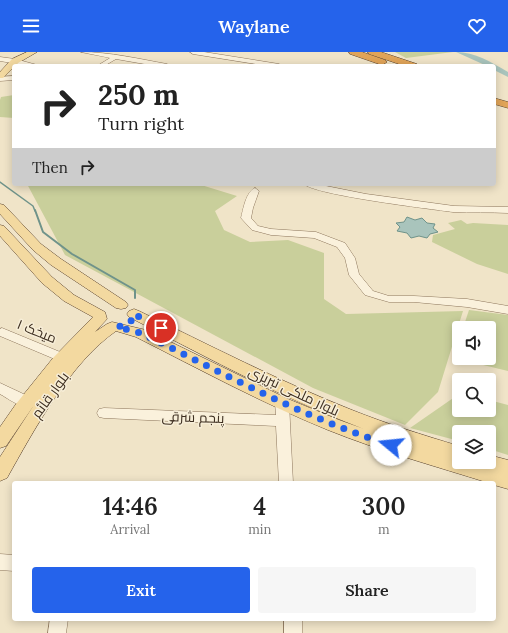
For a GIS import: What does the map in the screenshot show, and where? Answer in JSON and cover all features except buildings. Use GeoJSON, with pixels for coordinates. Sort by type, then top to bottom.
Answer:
{"type":"FeatureCollection","features":[{"type":"Feature","properties":{"kind":"highway"},"geometry":{"type":"LineString","coordinates":[[345,52],[379,64]]}},
{"type":"Feature","properties":{"kind":"highway"},"geometry":{"type":"LineString","coordinates":[[353,52],[387,64]]}},
{"type":"Feature","properties":{"kind":"highway"},"geometry":{"type":"LineString","coordinates":[[363,52],[398,64]]}},
{"type":"Feature","properties":{"kind":"highway"},"geometry":{"type":"LineString","coordinates":[[372,52],[408,64]]}},
{"type":"Feature","properties":{"kind":"highway"},"geometry":{"type":"LineString","coordinates":[[496,92],[508,95]]}},
{"type":"Feature","properties":{"kind":"highway"},"geometry":{"type":"LineString","coordinates":[[496,95],[508,98]]}},
{"type":"Feature","properties":{"kind":"highway"},"geometry":{"type":"LineString","coordinates":[[496,99],[508,102]]}},
{"type":"Feature","properties":{"kind":"highway"},"geometry":{"type":"LineString","coordinates":[[496,102],[508,105]]}},
{"type":"Feature","properties":{"kind":"main road"},"geometry":{"type":"LineString","coordinates":[[2,72],[13,61],[27,52]]}},
{"type":"Feature","properties":{"kind":"main road"},"geometry":{"type":"LineString","coordinates":[[13,61],[33,52]]}},
{"type":"Feature","properties":{"kind":"main road","name":"بلوار ملکى تبریزى"},"geometry":{"type":"LineString","coordinates":[[0,207],[37,247],[56,262],[128,309],[202,348],[311,400],[402,435],[452,451]]}},
{"type":"Feature","properties":{"kind":"main road","name":"بلوار ملکى تبریزى"},"geometry":{"type":"LineString","coordinates":[[0,229],[47,280],[64,294],[107,322],[141,333],[282,403],[333,425],[362,436],[508,481]]}},
{"type":"Feature","properties":{"kind":"main road"},"geometry":{"type":"LineString","coordinates":[[64,294],[76,293],[82,289],[84,280]]}},
{"type":"Feature","properties":{"kind":"main road"},"geometry":{"type":"LineString","coordinates":[[106,309],[128,309],[132,321],[123,326],[107,322],[106,309]]}},
{"type":"Feature","properties":{"kind":"main road","name":"بلوار قائم"},"geometry":{"type":"LineString","coordinates":[[0,441],[61,357],[107,322]]}},
{"type":"Feature","properties":{"kind":"main road","name":"بلوار قائم"},"geometry":{"type":"LineString","coordinates":[[0,473],[45,400],[77,358],[98,336],[107,322]]}},
{"type":"Feature","properties":{"kind":"main road"},"geometry":{"type":"LineString","coordinates":[[496,464],[508,468]]}},
{"type":"Feature","properties":{"kind":"street"},"geometry":{"type":"LineString","coordinates":[[84,52],[116,56],[157,64]]}},
{"type":"Feature","properties":{"kind":"street"},"geometry":{"type":"LineString","coordinates":[[194,52],[267,64]]}},
{"type":"Feature","properties":{"kind":"street"},"geometry":{"type":"LineString","coordinates":[[224,62],[238,52]]}},
{"type":"Feature","properties":{"kind":"street"},"geometry":{"type":"LineString","coordinates":[[103,64],[116,56]]}},
{"type":"Feature","properties":{"kind":"street"},"geometry":{"type":"LineString","coordinates":[[108,64],[116,56]]}},
{"type":"Feature","properties":{"kind":"street"},"geometry":{"type":"LineString","coordinates":[[0,59],[28,64]]}},
{"type":"Feature","properties":{"kind":"street"},"geometry":{"type":"LineString","coordinates":[[2,72],[12,77]]}},
{"type":"Feature","properties":{"kind":"street"},"geometry":{"type":"LineString","coordinates":[[0,79],[12,78]]}},
{"type":"Feature","properties":{"kind":"street"},"geometry":{"type":"LineString","coordinates":[[314,186],[366,197],[454,209],[508,210]]}},
{"type":"Feature","properties":{"kind":"street"},"geometry":{"type":"LineString","coordinates":[[255,191],[248,208],[246,218],[256,228],[271,232],[316,236],[342,245],[350,258],[354,275],[369,294],[389,299],[468,302],[508,310]]}},
{"type":"Feature","properties":{"kind":"street","name":"میخک ۱"},"geometry":{"type":"LineString","coordinates":[[2,332],[61,357]]}},
{"type":"Feature","properties":{"kind":"street"},"geometry":{"type":"LineString","coordinates":[[0,388],[27,402]]}},
{"type":"Feature","properties":{"kind":"street"},"geometry":{"type":"LineString","coordinates":[[282,403],[286,481]]}},
{"type":"Feature","properties":{"kind":"street","name":"پنجم شرقی"},"geometry":{"type":"LineString","coordinates":[[104,414],[283,421]]}},
{"type":"Feature","properties":{"kind":"street"},"geometry":{"type":"LineString","coordinates":[[0,562],[12,563]]}},
{"type":"Feature","properties":{"kind":"street"},"geometry":{"type":"LineString","coordinates":[[57,633],[59,621]]}},
{"type":"Feature","properties":{"kind":"street"},"geometry":{"type":"LineString","coordinates":[[293,621],[293,633]]}},
{"type":"Feature","properties":{"kind":"green space"},"geometry":{"type":"Polygon","coordinates":[[[395,52],[453,52],[406,58],[395,52]]]}},
{"type":"Feature","properties":{"kind":"green space"},"geometry":{"type":"Polygon","coordinates":[[[12,95],[12,118],[0,117],[1,97],[12,95]]]}},
{"type":"Feature","properties":{"kind":"green space"},"geometry":{"type":"Polygon","coordinates":[[[28,186],[204,186],[237,196],[215,211],[224,230],[250,242],[288,240],[324,253],[324,299],[346,314],[463,311],[460,321],[452,321],[452,347],[438,392],[405,425],[313,388],[65,255],[28,186]]]}},
{"type":"Feature","properties":{"kind":"green space"},"geometry":{"type":"Polygon","coordinates":[[[461,220],[467,224],[508,225],[508,274],[477,264],[432,242],[433,235],[455,229],[448,223],[461,220]]]}},
{"type":"Feature","properties":{"kind":"green space"},"geometry":{"type":"Polygon","coordinates":[[[469,310],[508,315],[508,371],[483,365],[496,365],[496,321],[465,321],[469,310]]]}},
{"type":"Feature","properties":{"kind":"green space"},"geometry":{"type":"Polygon","coordinates":[[[452,399],[452,417],[496,417],[496,402],[508,405],[508,455],[496,451],[496,425],[452,425],[452,439],[410,428],[452,399]]]}},
{"type":"Feature","properties":{"kind":"water"},"geometry":{"type":"Polygon","coordinates":[[[407,217],[415,220],[422,218],[427,223],[435,224],[433,228],[438,232],[430,234],[427,238],[419,236],[411,238],[407,233],[397,231],[400,227],[396,223],[404,222],[407,217]]]}},
{"type":"Feature","properties":{"kind":"waterway"},"geometry":{"type":"LineString","coordinates":[[459,52],[489,64]]}},
{"type":"Feature","properties":{"kind":"waterway"},"geometry":{"type":"LineString","coordinates":[[496,68],[508,75]]}},
{"type":"Feature","properties":{"kind":"waterway"},"geometry":{"type":"LineString","coordinates":[[0,182],[33,206],[35,211]]}},
{"type":"Feature","properties":{"kind":"waterway"},"geometry":{"type":"LineString","coordinates":[[35,210],[43,232],[72,254],[135,290],[135,298]]}},
{"type":"Feature","properties":{"kind":"route"},"geometry":{"type":"LineString","coordinates":[[161,328],[134,314],[132,321],[123,326],[117,327],[141,333],[282,403],[333,425],[391,445]]}}]}
